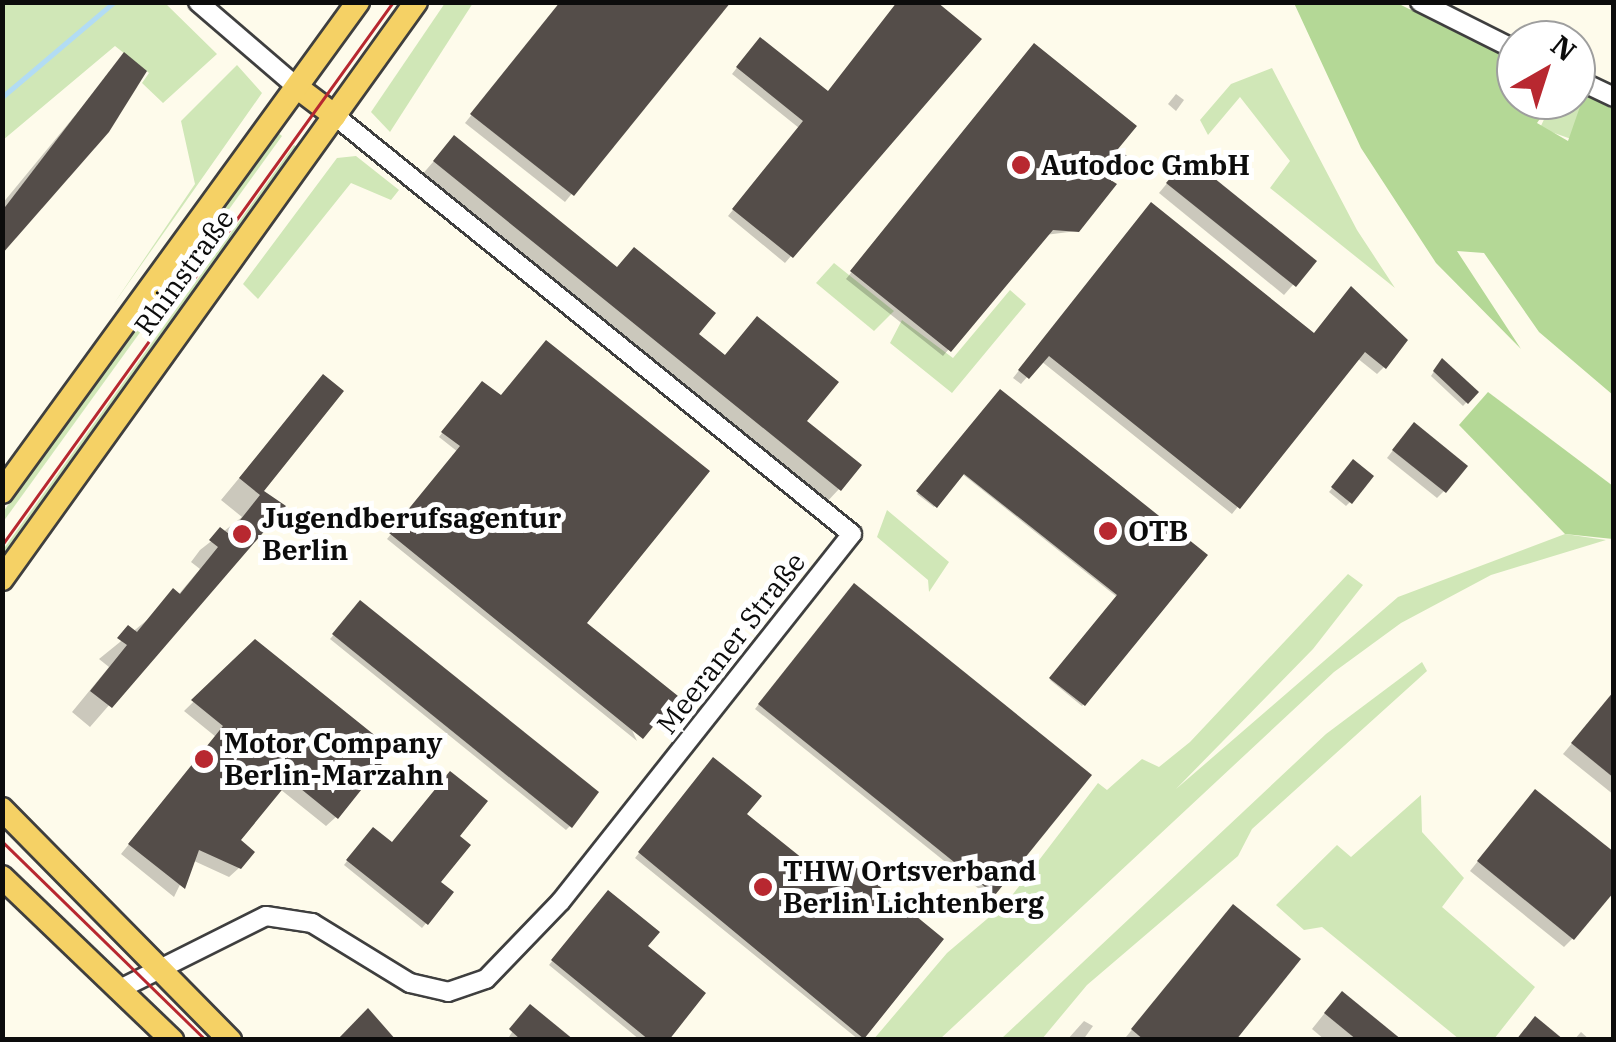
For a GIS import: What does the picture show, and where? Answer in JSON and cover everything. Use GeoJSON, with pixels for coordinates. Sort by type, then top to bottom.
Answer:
{"type":"FeatureCollection","features":[{"type":"Feature","properties":{"kind":"main road","name":"Rhinstraße"},"geometry":{"type":"LineString","coordinates":[[2,492],[358,2]]}},
{"type":"Feature","properties":{"kind":"main road","name":"Rhinstraße"},"geometry":{"type":"LineString","coordinates":[[2,579],[416,2]]}},
{"type":"Feature","properties":{"kind":"main road"},"geometry":{"type":"LineString","coordinates":[[298,88],[335,116]]}},
{"type":"Feature","properties":{"kind":"main road"},"geometry":{"type":"LineString","coordinates":[[2,808],[230,1040]]}},
{"type":"Feature","properties":{"kind":"main road"},"geometry":{"type":"LineString","coordinates":[[2,878],[172,1040]]}},
{"type":"Feature","properties":{"kind":"street"},"geometry":{"type":"LineString","coordinates":[[198,2],[298,88]]}},
{"type":"Feature","properties":{"kind":"street"},"geometry":{"type":"LineString","coordinates":[[1420,2],[1496,40]]}},
{"type":"Feature","properties":{"kind":"street","name":"Meeraner Straße"},"geometry":{"type":"LineString","coordinates":[[118,990],[243,922],[289,916],[410,984],[448,992],[486,979],[561,900],[852,534],[335,116]]}},
{"type":"Feature","properties":{"kind":"green space"},"geometry":{"type":"Polygon","coordinates":[[[3,3],[165,3],[217,54],[163,103],[142,83],[149,73],[115,46],[3,140],[3,3]]]}},
{"type":"Feature","properties":{"kind":"green space"},"geometry":{"type":"Polygon","coordinates":[[[445,3],[473,3],[390,132],[371,112],[445,3]]]}},
{"type":"Feature","properties":{"kind":"green space"},"geometry":{"type":"Polygon","coordinates":[[[1294,3],[1397,3],[1496,52],[1496,120],[1539,120],[1537,123],[1568,141],[1575,120],[1596,120],[1596,101],[1613,109],[1613,395],[1539,332],[1484,253],[1457,251],[1521,349],[1436,263],[1361,148],[1294,3]]]}},
{"type":"Feature","properties":{"kind":"green space"},"geometry":{"type":"Polygon","coordinates":[[[237,65],[262,93],[113,305],[195,184],[181,121],[237,65]]]}},
{"type":"Feature","properties":{"kind":"green space"},"geometry":{"type":"Polygon","coordinates":[[[1272,68],[1357,230],[1395,288],[1270,188],[1290,161],[1240,97],[1208,135],[1200,120],[1231,84],[1272,68]]]}},
{"type":"Feature","properties":{"kind":"green space"},"geometry":{"type":"Polygon","coordinates":[[[1544,120],[1578,120],[1574,140],[1540,128],[1544,120]]]}},
{"type":"Feature","properties":{"kind":"green space"},"geometry":{"type":"Polygon","coordinates":[[[277,132],[282,136],[3,522],[3,512],[277,132]]]}},
{"type":"Feature","properties":{"kind":"green space"},"geometry":{"type":"Polygon","coordinates":[[[294,145],[299,148],[3,564],[3,550],[294,145]]]}},
{"type":"Feature","properties":{"kind":"green space"},"geometry":{"type":"Polygon","coordinates":[[[356,156],[399,190],[391,200],[351,183],[258,299],[243,284],[337,158],[356,156]]]}},
{"type":"Feature","properties":{"kind":"green space"},"geometry":{"type":"Polygon","coordinates":[[[834,263],[894,311],[874,331],[816,283],[834,263]]]}},
{"type":"Feature","properties":{"kind":"green space"},"geometry":{"type":"Polygon","coordinates":[[[1010,290],[1026,304],[952,393],[890,343],[902,320],[953,358],[1010,290]]]}},
{"type":"Feature","properties":{"kind":"green space"},"geometry":{"type":"Polygon","coordinates":[[[1488,392],[1613,486],[1613,539],[1565,534],[1459,425],[1488,392]]]}},
{"type":"Feature","properties":{"kind":"green space"},"geometry":{"type":"Polygon","coordinates":[[[887,510],[949,562],[929,592],[928,580],[877,537],[887,510]]]}},
{"type":"Feature","properties":{"kind":"green space"},"geometry":{"type":"Polygon","coordinates":[[[1565,534],[1606,540],[1491,575],[1401,623],[1334,672],[940,1039],[873,1040],[947,953],[1007,902],[1098,783],[1107,790],[1142,759],[1159,767],[1190,742],[1348,574],[1363,585],[1313,649],[1176,789],[1398,597],[1565,534]]]}},
{"type":"Feature","properties":{"kind":"green space"},"geometry":{"type":"Polygon","coordinates":[[[1422,662],[1427,671],[1252,829],[1238,856],[1087,985],[1042,1039],[1001,1039],[1326,734],[1422,662]]]}},
{"type":"Feature","properties":{"kind":"green space"},"geometry":{"type":"Polygon","coordinates":[[[1421,795],[1422,832],[1464,878],[1442,907],[1535,987],[1494,1039],[1459,1039],[1322,927],[1304,930],[1276,905],[1337,845],[1351,857],[1421,795]]]}},
{"type":"Feature","properties":{"kind":"building"},"geometry":{"type":"Polygon","coordinates":[[[560,2],[731,2],[574,196],[470,114],[560,2]]]}},
{"type":"Feature","properties":{"kind":"building"},"geometry":{"type":"Polygon","coordinates":[[[897,2],[937,2],[982,39],[793,258],[732,209],[803,121],[736,67],[760,37],[828,91],[897,2]]]}},
{"type":"Feature","properties":{"kind":"building"},"geometry":{"type":"Polygon","coordinates":[[[1034,43],[1137,126],[1118,149],[1127,156],[1109,179],[1117,184],[1079,232],[1053,230],[951,352],[850,271],[1034,43]]]}},
{"type":"Feature","properties":{"kind":"building"},"geometry":{"type":"Polygon","coordinates":[[[124,52],[147,71],[109,132],[2,254],[2,211],[124,52]]]}},
{"type":"Feature","properties":{"kind":"building"},"geometry":{"type":"Polygon","coordinates":[[[454,135],[617,267],[634,247],[716,313],[699,334],[725,355],[757,316],[839,382],[807,421],[862,465],[841,491],[433,161],[454,135]]]}},
{"type":"Feature","properties":{"kind":"building"},"geometry":{"type":"Polygon","coordinates":[[[1188,157],[1317,261],[1296,287],[1166,183],[1188,157]]]}},
{"type":"Feature","properties":{"kind":"building"},"geometry":{"type":"Polygon","coordinates":[[[1151,202],[1314,333],[1351,286],[1408,340],[1386,369],[1365,352],[1240,509],[1049,356],[1029,379],[1018,370],[1151,202]]]}},
{"type":"Feature","properties":{"kind":"building"},"geometry":{"type":"Polygon","coordinates":[[[546,340],[710,471],[587,623],[678,696],[643,739],[389,533],[460,446],[441,432],[482,381],[501,395],[546,340]]]}},
{"type":"Feature","properties":{"kind":"building"},"geometry":{"type":"Polygon","coordinates":[[[1442,358],[1479,392],[1468,404],[1433,371],[1442,358]]]}},
{"type":"Feature","properties":{"kind":"building"},"geometry":{"type":"Polygon","coordinates":[[[323,374],[344,391],[264,491],[286,506],[112,708],[90,691],[127,645],[117,638],[128,625],[137,632],[173,588],[180,594],[218,547],[209,540],[220,527],[229,534],[260,495],[239,478],[323,374]]]}},
{"type":"Feature","properties":{"kind":"building","name":"OTB"},"geometry":{"type":"Polygon","coordinates":[[[1000,389],[1208,555],[1085,706],[1049,678],[1117,595],[964,474],[937,508],[916,491],[1000,389]]]}},
{"type":"Feature","properties":{"kind":"building"},"geometry":{"type":"Polygon","coordinates":[[[1414,422],[1468,466],[1446,493],[1392,450],[1414,422]]]}},
{"type":"Feature","properties":{"kind":"building"},"geometry":{"type":"Polygon","coordinates":[[[1353,459],[1374,476],[1352,504],[1331,487],[1353,459]]]}},
{"type":"Feature","properties":{"kind":"building"},"geometry":{"type":"Polygon","coordinates":[[[854,583],[1092,775],[995,895],[758,704],[854,583]]]}},
{"type":"Feature","properties":{"kind":"building"},"geometry":{"type":"Polygon","coordinates":[[[360,600],[599,792],[572,828],[332,634],[360,600]]]}},
{"type":"Feature","properties":{"kind":"building"},"geometry":{"type":"Polygon","coordinates":[[[255,639],[393,750],[338,819],[290,780],[241,840],[255,852],[241,869],[199,850],[185,889],[128,844],[223,726],[191,700],[255,639]]]}},
{"type":"Feature","properties":{"kind":"building"},"geometry":{"type":"Polygon","coordinates":[[[1614,691],[1614,778],[1571,743],[1614,691]]]}},
{"type":"Feature","properties":{"kind":"building"},"geometry":{"type":"Polygon","coordinates":[[[713,757],[762,796],[747,814],[833,883],[850,862],[944,939],[864,1039],[638,852],[713,757]]]}},
{"type":"Feature","properties":{"kind":"building"},"geometry":{"type":"Polygon","coordinates":[[[450,771],[488,801],[460,836],[471,845],[441,882],[454,892],[428,925],[346,860],[373,827],[392,842],[450,771]]]}},
{"type":"Feature","properties":{"kind":"building"},"geometry":{"type":"Polygon","coordinates":[[[1535,789],[1614,852],[1614,892],[1574,940],[1477,861],[1535,789]]]}},
{"type":"Feature","properties":{"kind":"building"},"geometry":{"type":"Polygon","coordinates":[[[608,890],[660,932],[648,946],[706,993],[669,1040],[649,1040],[551,960],[608,890]]]}},
{"type":"Feature","properties":{"kind":"building"},"geometry":{"type":"Polygon","coordinates":[[[1233,904],[1301,959],[1236,1040],[1144,1040],[1131,1029],[1233,904]]]}},
{"type":"Feature","properties":{"kind":"building"},"geometry":{"type":"Polygon","coordinates":[[[1342,991],[1402,1040],[1357,1040],[1324,1013],[1342,991]]]}},
{"type":"Feature","properties":{"kind":"building"},"geometry":{"type":"Polygon","coordinates":[[[530,1004],[574,1040],[521,1040],[509,1029],[530,1004]]]}},
{"type":"Feature","properties":{"kind":"building"},"geometry":{"type":"Polygon","coordinates":[[[368,1008],[396,1040],[337,1040],[368,1008]]]}},
{"type":"Feature","properties":{"kind":"building"},"geometry":{"type":"Polygon","coordinates":[[[1535,1016],[1564,1040],[1516,1040],[1535,1016]]]}},
{"type":"Feature","properties":{"kind":"waterway"},"geometry":{"type":"LineString","coordinates":[[2,97],[114,2]]}},
{"type":"Feature","properties":{"kind":"tram line"},"geometry":{"type":"LineString","coordinates":[[2,545],[393,2]]}},
{"type":"Feature","properties":{"kind":"tram line"},"geometry":{"type":"LineString","coordinates":[[2,841],[206,1040]]}},
{"type":"Feature","properties":{"kind":"place","name":"Autodoc GmbH"},"geometry":{"type":"Point","coordinates":[1021,165]}},
{"type":"Feature","properties":{"kind":"place","name":"OTB"},"geometry":{"type":"Point","coordinates":[1108,531]}},
{"type":"Feature","properties":{"kind":"place","name":"Jugendberufsagentur Berlin"},"geometry":{"type":"Point","coordinates":[242,534]}},
{"type":"Feature","properties":{"kind":"place","name":"Motor Company Berlin-Marzahn"},"geometry":{"type":"Point","coordinates":[204,759]}},
{"type":"Feature","properties":{"kind":"place","name":"THW Ortsverband Berlin Lichtenberg"},"geometry":{"type":"Point","coordinates":[763,887]}}]}
